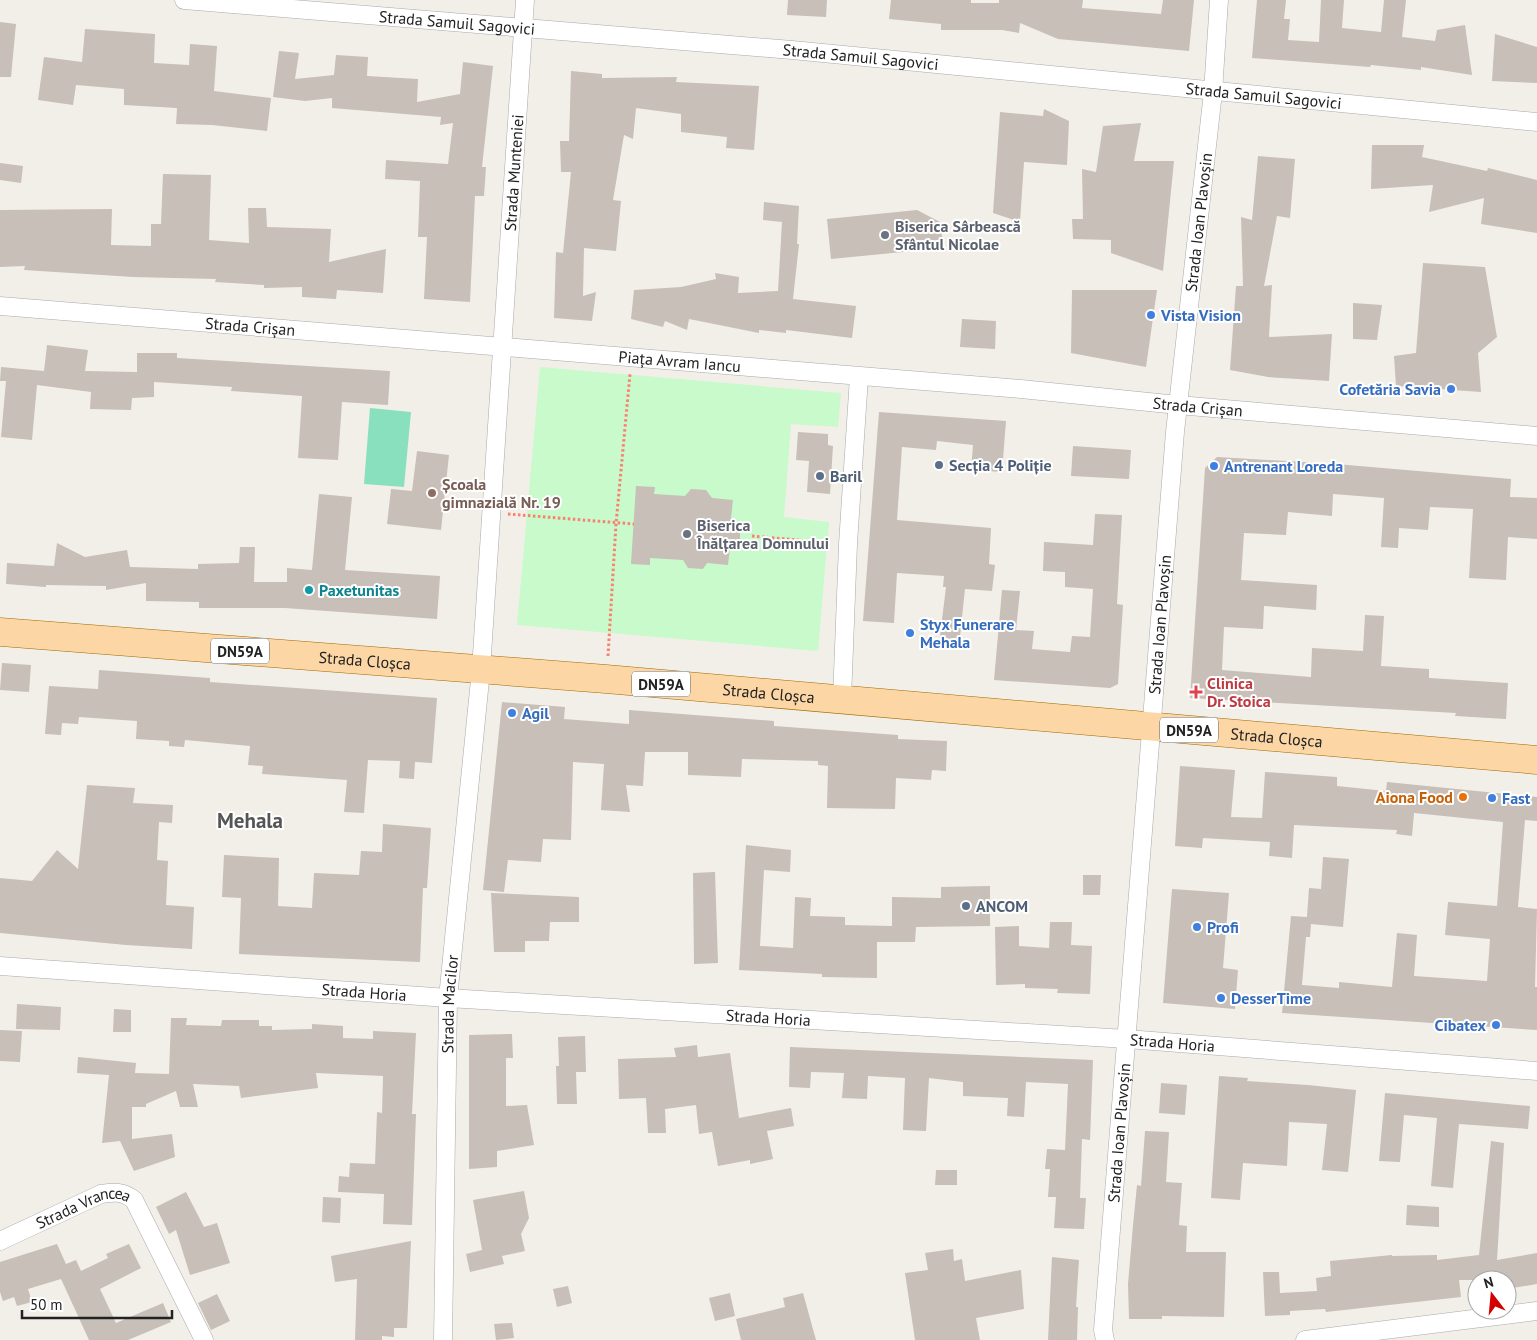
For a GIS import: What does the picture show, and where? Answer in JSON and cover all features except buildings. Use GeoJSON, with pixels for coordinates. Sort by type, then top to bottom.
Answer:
{"type":"FeatureCollection","features":[{"type":"Feature","properties":{"kind":"main road","name":"Strada Cloșca"},"geometry":{"type":"LineString","coordinates":[[0,632],[606,679],[1537,760]]}},
{"type":"Feature","properties":{"kind":"street","name":"Strada Samuil Sagovici"},"geometry":{"type":"LineString","coordinates":[[184,0],[792,50],[1537,122]]}},
{"type":"Feature","properties":{"kind":"street","name":"Strada Munteniei"},"geometry":{"type":"LineString","coordinates":[[501,347],[525,0]]}},
{"type":"Feature","properties":{"kind":"street","name":"Strada Ioan Plavoșin"},"geometry":{"type":"LineString","coordinates":[[1105,1340],[1103,1330],[1178,405],[1213,92],[1219,0]]}},
{"type":"Feature","properties":{"kind":"street","name":"Strada Crișan"},"geometry":{"type":"LineString","coordinates":[[0,306],[501,347]]}},
{"type":"Feature","properties":{"kind":"street","name":"Piața Avram Iancu"},"geometry":{"type":"LineString","coordinates":[[501,347],[860,377]]}},
{"type":"Feature","properties":{"kind":"street"},"geometry":{"type":"LineString","coordinates":[[481,670],[501,347]]}},
{"type":"Feature","properties":{"kind":"street","name":"Strada Crișan"},"geometry":{"type":"LineString","coordinates":[[860,377],[1021,389],[1178,405],[1537,436]]}},
{"type":"Feature","properties":{"kind":"street"},"geometry":{"type":"LineString","coordinates":[[842,699],[848,544],[860,377]]}},
{"type":"Feature","properties":{"kind":"street","name":"Strada Macilor"},"geometry":{"type":"LineString","coordinates":[[443,1340],[448,998],[481,670]]}},
{"type":"Feature","properties":{"kind":"street","name":"Strada Horia"},"geometry":{"type":"LineString","coordinates":[[0,966],[448,998],[1127,1039],[1537,1071]]}},
{"type":"Feature","properties":{"kind":"street","name":"Strada Vrancea"},"geometry":{"type":"LineString","coordinates":[[0,1241],[101,1194],[114,1192],[125,1194],[134,1200],[204,1340]]}},
{"type":"Feature","properties":{"kind":"street"},"geometry":{"type":"LineString","coordinates":[[1305,1340],[1392,1334],[1537,1311]]}},
{"type":"Feature","properties":{"kind":"path"},"geometry":{"type":"LineString","coordinates":[[606,679],[616,524],[631,368]]}},
{"type":"Feature","properties":{"kind":"path"},"geometry":{"type":"LineString","coordinates":[[490,512],[634,524]]}},
{"type":"Feature","properties":{"kind":"path"},"geometry":{"type":"LineString","coordinates":[[752,536],[848,544]]}},
{"type":"Feature","properties":{"kind":"green space"},"geometry":{"type":"Polygon","coordinates":[[[540,367],[841,393],[838,427],[791,424],[784,517],[829,522],[818,651],[517,625],[540,367]]]}},
{"type":"Feature","properties":{"kind":"green space"},"geometry":{"type":"Polygon","coordinates":[[[370,408],[411,412],[404,487],[364,484],[370,408]]]}},
{"type":"Feature","properties":{"kind":"place","name":"Biserica Sârbească Sfântul Nicolae"},"geometry":{"type":"Point","coordinates":[885,235]}},
{"type":"Feature","properties":{"kind":"place","name":"Vista Vision"},"geometry":{"type":"Point","coordinates":[1151,315]}},
{"type":"Feature","properties":{"kind":"place","name":"Cofetăria Savia"},"geometry":{"type":"Point","coordinates":[1451,389]}},
{"type":"Feature","properties":{"kind":"place","name":"Secția 4 Poliție"},"geometry":{"type":"Point","coordinates":[939,465]}},
{"type":"Feature","properties":{"kind":"place","name":"Antrenant Loreda"},"geometry":{"type":"Point","coordinates":[1214,466]}},
{"type":"Feature","properties":{"kind":"place","name":"Baril"},"geometry":{"type":"Point","coordinates":[820,476]}},
{"type":"Feature","properties":{"kind":"place","name":"Școala gimnazială Nr. 19"},"geometry":{"type":"Point","coordinates":[432,493]}},
{"type":"Feature","properties":{"kind":"place","name":"Biserica Înălțarea Domnului"},"geometry":{"type":"Point","coordinates":[687,534]}},
{"type":"Feature","properties":{"kind":"place","name":"Paxetunitas"},"geometry":{"type":"Point","coordinates":[309,590]}},
{"type":"Feature","properties":{"kind":"place","name":"Styx Funerare Mehala"},"geometry":{"type":"Point","coordinates":[910,633]}},
{"type":"Feature","properties":{"kind":"place","name":"Clinica Dr. Stoica"},"geometry":{"type":"Point","coordinates":[1196,692]}},
{"type":"Feature","properties":{"kind":"place","name":"Agil"},"geometry":{"type":"Point","coordinates":[512,713]}},
{"type":"Feature","properties":{"kind":"place","name":"Aiona Food"},"geometry":{"type":"Point","coordinates":[1463,797]}},
{"type":"Feature","properties":{"kind":"place","name":"Fast"},"geometry":{"type":"Point","coordinates":[1492,798]}},
{"type":"Feature","properties":{"kind":"place","name":"ANCOM"},"geometry":{"type":"Point","coordinates":[966,906]}},
{"type":"Feature","properties":{"kind":"place","name":"Profi"},"geometry":{"type":"Point","coordinates":[1197,927]}},
{"type":"Feature","properties":{"kind":"place","name":"DesserTime"},"geometry":{"type":"Point","coordinates":[1221,998]}},
{"type":"Feature","properties":{"kind":"place","name":"Cibatex"},"geometry":{"type":"Point","coordinates":[1496,1025]}},
{"type":"Feature","properties":{"kind":"district","name":"Mehala"},"geometry":{"type":"Point","coordinates":[250,820]}}]}
